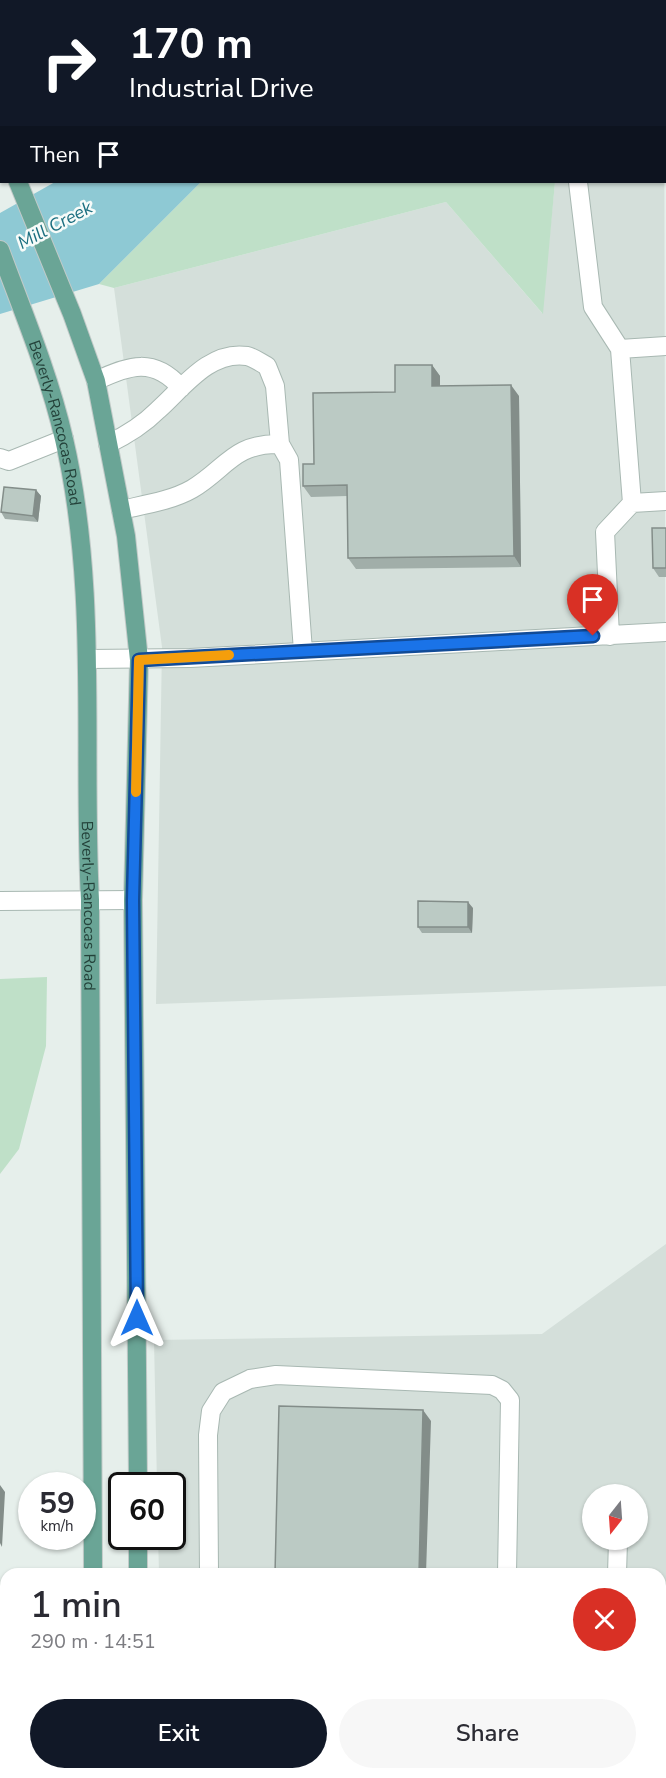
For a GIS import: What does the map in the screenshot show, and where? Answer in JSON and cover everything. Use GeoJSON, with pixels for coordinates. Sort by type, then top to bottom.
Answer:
{"type":"FeatureCollection","features":[{"type":"Feature","properties":{"kind":"main road"},"geometry":{"type":"LineString","coordinates":[[20,185],[72,314],[96,381],[121,510],[139,660],[133,900],[138,1472]]}},
{"type":"Feature","properties":{"kind":"main road","name":"Beverly-Rancocas Road"},"geometry":{"type":"LineString","coordinates":[[0,250],[28,326],[64,439],[77,514],[88,659],[86,818],[90,900],[93,1568]]}},
{"type":"Feature","properties":{"kind":"main road"},"geometry":{"type":"LineString","coordinates":[[138,1550],[138,1568]]}},
{"type":"Feature","properties":{"kind":"street"},"geometry":{"type":"LineString","coordinates":[[578,183],[593,307],[620,349],[632,503]]}},
{"type":"Feature","properties":{"kind":"street"},"geometry":{"type":"LineString","coordinates":[[620,349],[666,346]]}},
{"type":"Feature","properties":{"kind":"street"},"geometry":{"type":"LineString","coordinates":[[108,444],[129,434],[192,376],[224,357],[248,356],[267,366],[275,386],[280,444],[289,460],[303,651]]}},
{"type":"Feature","properties":{"kind":"street"},"geometry":{"type":"LineString","coordinates":[[96,381],[135,367],[157,368],[168,374],[181,388]]}},
{"type":"Feature","properties":{"kind":"street"},"geometry":{"type":"LineString","coordinates":[[0,458],[9,461],[64,439]]}},
{"type":"Feature","properties":{"kind":"street"},"geometry":{"type":"LineString","coordinates":[[121,510],[191,489],[229,457],[262,444],[280,444]]}},
{"type":"Feature","properties":{"kind":"street"},"geometry":{"type":"LineString","coordinates":[[610,636],[605,532],[632,503],[666,501]]}},
{"type":"Feature","properties":{"kind":"street"},"geometry":{"type":"LineString","coordinates":[[88,659],[139,660],[666,632]]}},
{"type":"Feature","properties":{"kind":"street"},"geometry":{"type":"LineString","coordinates":[[0,901],[133,900]]}},
{"type":"Feature","properties":{"kind":"street"},"geometry":{"type":"LineString","coordinates":[[209,1568],[208,1435],[211,1411],[223,1392],[250,1379],[276,1375],[492,1385],[502,1390],[510,1400],[507,1568]]}},
{"type":"Feature","properties":{"kind":"street"},"geometry":{"type":"LineString","coordinates":[[617,1568],[618,1550]]}},
{"type":"Feature","properties":{"kind":"shaded area"},"geometry":{"type":"Polygon","coordinates":[[[555,183],[664,183],[666,986],[156,1004],[162,647],[114,288],[446,202],[542,313],[555,183]]]}},
{"type":"Feature","properties":{"kind":"shaded area"},"geometry":{"type":"Polygon","coordinates":[[[666,1244],[666,1568],[159,1568],[158,1550],[186,1550],[186,1472],[157,1472],[154,1340],[542,1334],[666,1244]]]}},
{"type":"Feature","properties":{"kind":"green space"},"geometry":{"type":"Polygon","coordinates":[[[200,183],[555,183],[543,314],[446,202],[114,288],[99,284],[200,183]]]}},
{"type":"Feature","properties":{"kind":"green space"},"geometry":{"type":"Polygon","coordinates":[[[47,977],[46,1046],[19,1149],[0,1174],[0,979],[47,977]]]}},
{"type":"Feature","properties":{"kind":"water","name":"Mill Creek"},"geometry":{"type":"Polygon","coordinates":[[[53,183],[200,183],[99,284],[0,314],[0,213],[53,183]]]}},
{"type":"Feature","properties":{"kind":"building"},"geometry":{"type":"Polygon","coordinates":[[[395,365],[432,365],[432,386],[511,385],[514,556],[348,558],[347,485],[303,486],[303,464],[314,464],[313,393],[395,392],[395,365]]]}},
{"type":"Feature","properties":{"kind":"building"},"geometry":{"type":"Polygon","coordinates":[[[4,487],[36,490],[33,516],[1,512],[4,487]]]}},
{"type":"Feature","properties":{"kind":"building"},"geometry":{"type":"Polygon","coordinates":[[[652,528],[666,528],[666,568],[653,568],[652,528]]]}},
{"type":"Feature","properties":{"kind":"building"},"geometry":{"type":"Polygon","coordinates":[[[418,901],[468,902],[468,927],[418,927],[418,901]]]}},
{"type":"Feature","properties":{"kind":"building"},"geometry":{"type":"Polygon","coordinates":[[[279,1406],[423,1410],[419,1568],[275,1568],[279,1406]]]}},
{"type":"Feature","properties":{"kind":"slow traffic"},"geometry":{"type":"LineString","coordinates":[[136,792],[139,660],[229,655]]}},
{"type":"Feature","properties":{"kind":"route"},"geometry":{"type":"LineString","coordinates":[[137,1318],[133,900],[139,660],[593,636]]}}]}
